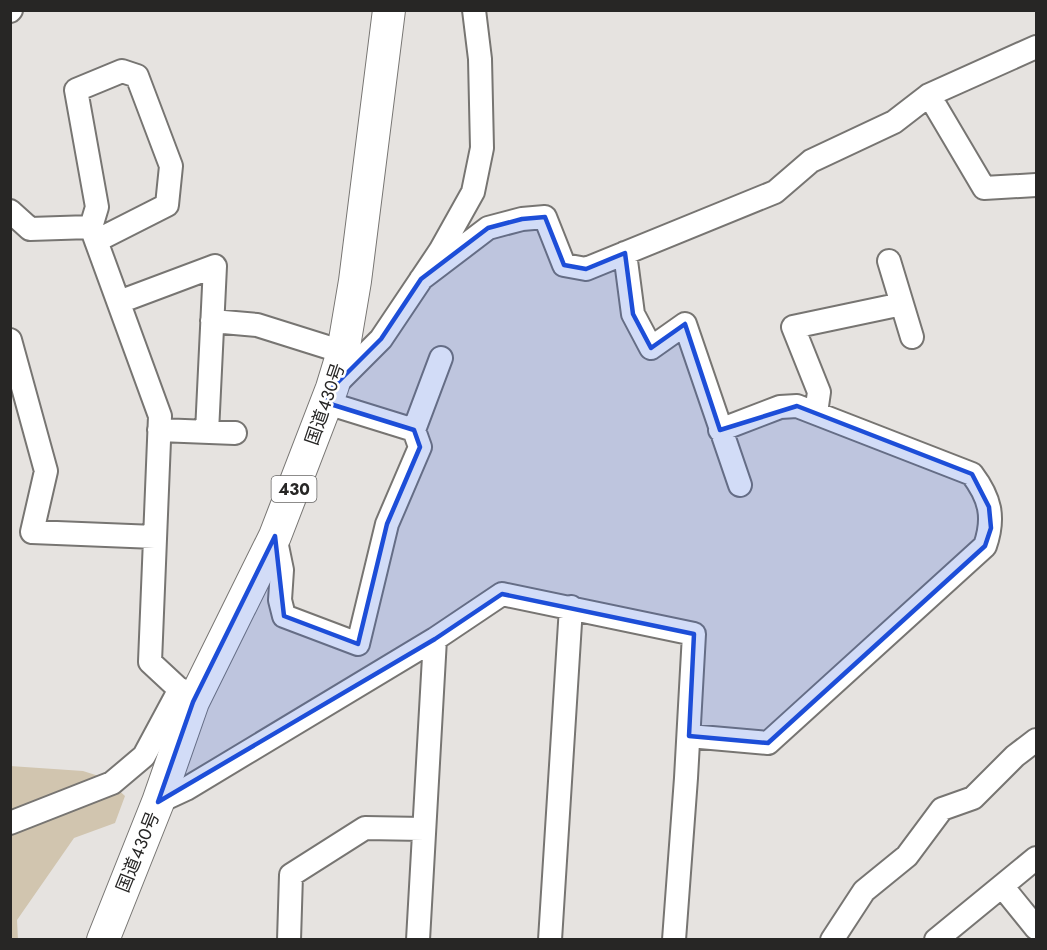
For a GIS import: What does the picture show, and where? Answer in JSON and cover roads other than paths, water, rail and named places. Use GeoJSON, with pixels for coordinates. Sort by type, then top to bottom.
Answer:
{"type":"FeatureCollection","features":[{"type":"Feature","properties":{"kind":"highway","name":"国道430号"},"geometry":{"type":"LineString","coordinates":[[103,939],[158,802],[187,696],[275,536],[330,395],[343,352],[355,281],[369,153],[389,10]]}},
{"type":"Feature","properties":{"kind":"street"},"geometry":{"type":"LineString","coordinates":[[414,430],[330,395],[381,339],[421,279],[473,192],[482,148],[480,59],[474,10]]}},
{"type":"Feature","properties":{"kind":"street"},"geometry":{"type":"LineString","coordinates":[[421,279],[488,228],[522,219],[545,217],[564,265],[586,269],[775,192],[811,161],[894,122],[929,95],[1036,47]]}},
{"type":"Feature","properties":{"kind":"street"},"geometry":{"type":"LineString","coordinates":[[10,211],[30,229],[94,234],[167,205],[171,166],[137,76],[122,71],[76,90],[97,207],[94,234],[159,416],[150,662],[187,696],[144,756],[112,783],[10,823]]}},
{"type":"Feature","properties":{"kind":"street"},"geometry":{"type":"LineString","coordinates":[[929,95],[984,188],[1036,185]]}},
{"type":"Feature","properties":{"kind":"street"},"geometry":{"type":"LineString","coordinates":[[625,253],[633,314],[651,348],[685,324],[740,485]]}},
{"type":"Feature","properties":{"kind":"street"},"geometry":{"type":"LineString","coordinates":[[889,261],[912,337]]}},
{"type":"Feature","properties":{"kind":"street"},"geometry":{"type":"LineString","coordinates":[[118,302],[215,266],[207,432]]}},
{"type":"Feature","properties":{"kind":"street"},"geometry":{"type":"LineString","coordinates":[[816,413],[819,392],[793,327],[902,304]]}},
{"type":"Feature","properties":{"kind":"street"},"geometry":{"type":"LineString","coordinates":[[212,321],[257,325],[343,352]]}},
{"type":"Feature","properties":{"kind":"street"},"geometry":{"type":"LineString","coordinates":[[10,340],[46,471],[32,532],[155,537]]}},
{"type":"Feature","properties":{"kind":"street"},"geometry":{"type":"LineString","coordinates":[[275,536],[282,570],[280,600],[284,616],[358,644],[387,524],[420,447],[414,430],[441,358]]}},
{"type":"Feature","properties":{"kind":"street"},"geometry":{"type":"LineString","coordinates":[[689,736],[768,743],[985,546],[991,528],[989,507],[983,489],[972,474],[797,406],[780,407],[720,430]]}},
{"type":"Feature","properties":{"kind":"street"},"geometry":{"type":"LineString","coordinates":[[159,430],[235,433]]}},
{"type":"Feature","properties":{"kind":"street"},"geometry":{"type":"LineString","coordinates":[[158,802],[186,789],[435,639],[502,594],[694,634],[674,939]]}},
{"type":"Feature","properties":{"kind":"street"},"geometry":{"type":"LineString","coordinates":[[550,939],[571,607]]}},
{"type":"Feature","properties":{"kind":"street"},"geometry":{"type":"LineString","coordinates":[[418,939],[435,639]]}},
{"type":"Feature","properties":{"kind":"street"},"geometry":{"type":"LineString","coordinates":[[832,939],[864,891],[907,856],[942,809],[973,798],[1015,756],[1036,740]]}},
{"type":"Feature","properties":{"kind":"street"},"geometry":{"type":"LineString","coordinates":[[289,939],[291,875],[365,828],[424,830]]}},
{"type":"Feature","properties":{"kind":"street"},"geometry":{"type":"LineString","coordinates":[[936,939],[1036,858]]}},
{"type":"Feature","properties":{"kind":"street"},"geometry":{"type":"LineString","coordinates":[[1002,886],[1036,928]]}}]}
